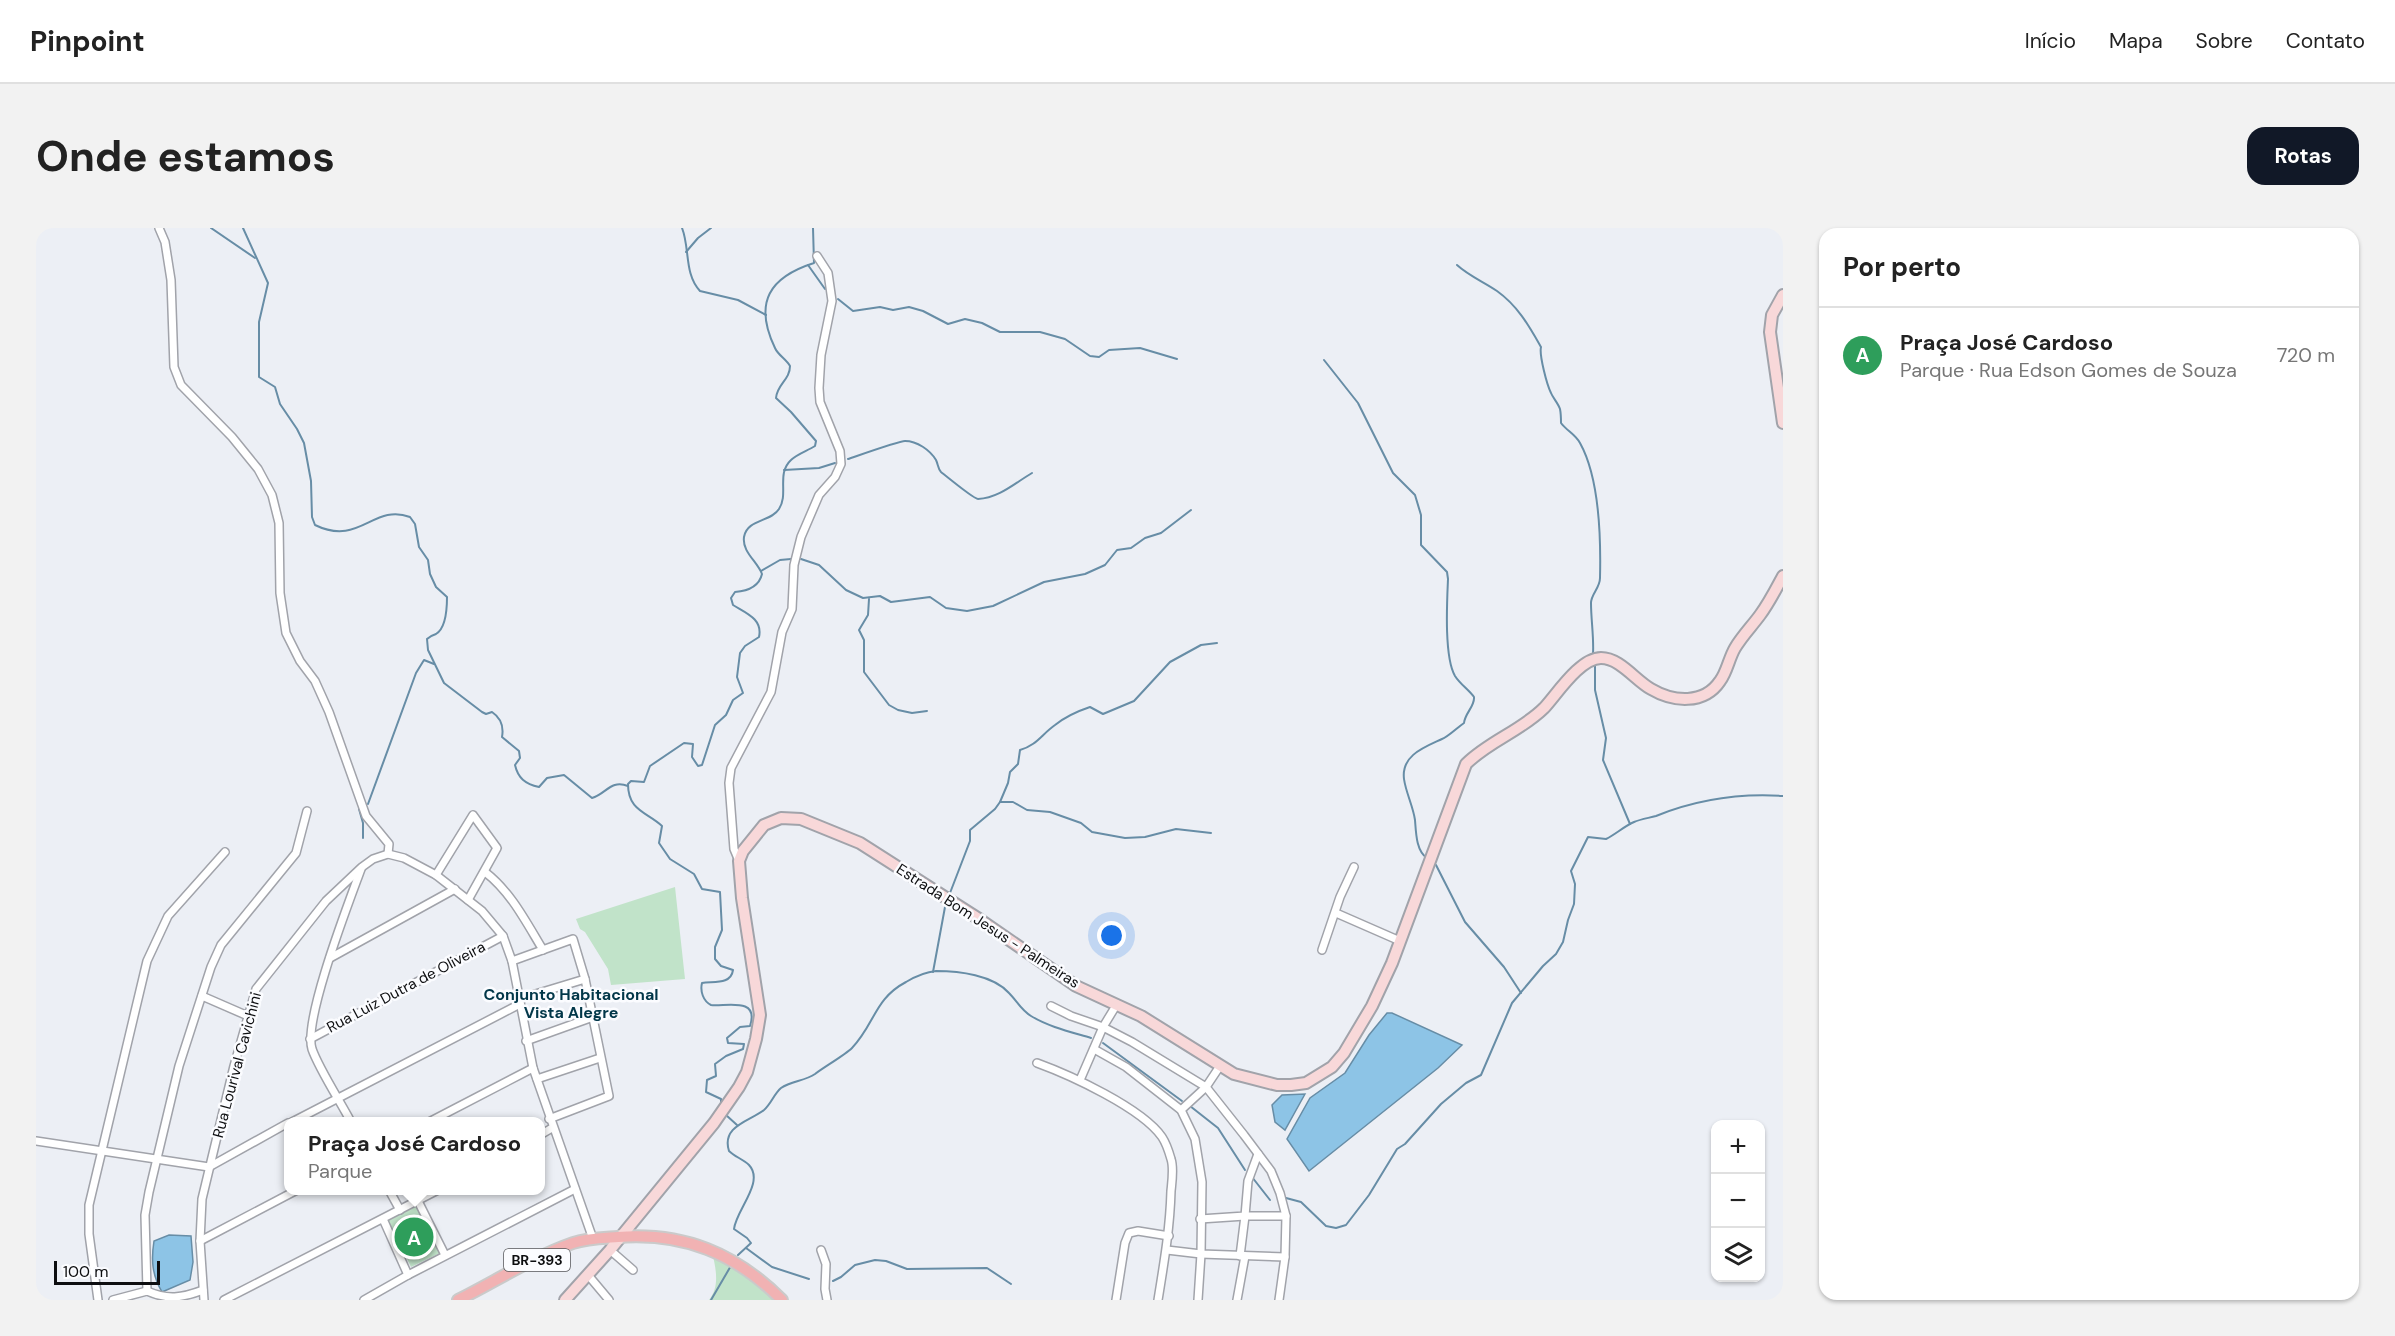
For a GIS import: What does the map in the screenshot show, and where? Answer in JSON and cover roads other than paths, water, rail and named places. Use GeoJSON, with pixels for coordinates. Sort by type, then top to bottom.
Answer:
{"type":"FeatureCollection","features":[{"type":"Feature","properties":{"kind":"main road"},"geometry":{"type":"LineString","coordinates":[[1783,295],[1772,315],[1770,332],[1783,423]]}},
{"type":"Feature","properties":{"kind":"main road","name":"Estrada Bom Jesus - Palmeiras"},"geometry":{"type":"LineString","coordinates":[[739,861],[747,845],[764,825],[790,818],[810,822],[860,843],[979,919],[1076,986],[1152,1022],[1220,1066],[1246,1078],[1277,1085],[1306,1083],[1332,1067],[1344,1053],[1382,987],[1467,764],[1482,751],[1524,726],[1580,669],[1591,661],[1603,658],[1618,664],[1640,682],[1663,695],[1689,699],[1710,693],[1721,681],[1735,648],[1762,613],[1783,576]]}},
{"type":"Feature","properties":{"kind":"main road"},"geometry":{"type":"LineString","coordinates":[[565,1300],[610,1250],[714,1123],[739,1088],[747,1072],[756,1039],[759,1015],[739,861]]}},
{"type":"Feature","properties":{"kind":"main road"},"geometry":{"type":"LineString","coordinates":[[621,1236],[665,1237],[727,1257],[754,1274],[782,1300]]}},
{"type":"Feature","properties":{"kind":"main road","name":"BR-393"},"geometry":{"type":"LineString","coordinates":[[458,1300],[559,1248],[593,1239],[621,1236]]}},
{"type":"Feature","properties":{"kind":"street"},"geometry":{"type":"LineString","coordinates":[[159,228],[165,242],[171,280],[174,367],[181,385],[252,461],[272,495],[279,523],[280,593],[286,633],[300,661],[315,681],[329,712],[366,816],[389,844],[388,854],[404,858],[436,875],[482,911],[503,936],[512,961],[533,1068],[552,1128],[593,1239]]}},
{"type":"Feature","properties":{"kind":"street"},"geometry":{"type":"LineString","coordinates":[[739,861],[734,849],[729,783],[731,768],[771,692],[782,632],[792,609],[794,565],[799,544],[819,495],[835,477],[841,464],[840,451],[820,402],[821,355],[832,301],[828,273],[817,255]]}},
{"type":"Feature","properties":{"kind":"street"},"geometry":{"type":"LineString","coordinates":[[147,1291],[145,1215],[179,1066],[201,996],[221,945],[296,853],[307,812]]}},
{"type":"Feature","properties":{"kind":"street"},"geometry":{"type":"LineString","coordinates":[[436,875],[473,815],[496,848],[468,900]]}},
{"type":"Feature","properties":{"kind":"street"},"geometry":{"type":"LineString","coordinates":[[98,1300],[89,1234],[89,1205],[147,961],[168,916],[225,852]]}},
{"type":"Feature","properties":{"kind":"street","name":"Rua Lourival Cavichini"},"geometry":{"type":"LineString","coordinates":[[204,1300],[200,1241],[202,1199],[256,989],[326,901],[362,867],[373,859],[388,854]]}},
{"type":"Feature","properties":{"kind":"street"},"geometry":{"type":"LineString","coordinates":[[348,1117],[312,1050],[310,1030],[330,958],[362,867]]}},
{"type":"Feature","properties":{"kind":"street"},"geometry":{"type":"LineString","coordinates":[[1322,950],[1340,897],[1354,867]]}},
{"type":"Feature","properties":{"kind":"street"},"geometry":{"type":"LineString","coordinates":[[485,872],[495,880],[514,903],[543,950]]}},
{"type":"Feature","properties":{"kind":"street"},"geometry":{"type":"LineString","coordinates":[[330,958],[455,890]]}},
{"type":"Feature","properties":{"kind":"street"},"geometry":{"type":"LineString","coordinates":[[1336,913],[1400,940]]}},
{"type":"Feature","properties":{"kind":"street","name":"Rua Luiz Dutra de Oliveira"},"geometry":{"type":"LineString","coordinates":[[310,1039],[503,936]]}},
{"type":"Feature","properties":{"kind":"street"},"geometry":{"type":"LineString","coordinates":[[512,961],[568,940],[574,940],[585,979],[609,1096],[549,1119]]}},
{"type":"Feature","properties":{"kind":"street"},"geometry":{"type":"LineString","coordinates":[[300,1117],[519,1001],[585,979]]}},
{"type":"Feature","properties":{"kind":"street"},"geometry":{"type":"LineString","coordinates":[[201,996],[248,1016]]}},
{"type":"Feature","properties":{"kind":"street"},"geometry":{"type":"LineString","coordinates":[[1080,1080],[1103,1027],[1117,1004]]}},
{"type":"Feature","properties":{"kind":"street"},"geometry":{"type":"LineString","coordinates":[[1051,1006],[1103,1027],[1206,1088],[1258,1154],[1271,1171],[1286,1216],[1285,1257],[1279,1300]]}},
{"type":"Feature","properties":{"kind":"street"},"geometry":{"type":"LineString","coordinates":[[526,1041],[593,1017]]}},
{"type":"Feature","properties":{"kind":"street"},"geometry":{"type":"LineString","coordinates":[[1094,1049],[1126,1068],[1181,1110],[1195,1139],[1202,1182],[1198,1300]]}},
{"type":"Feature","properties":{"kind":"street"},"geometry":{"type":"LineString","coordinates":[[537,1078],[600,1058]]}},
{"type":"Feature","properties":{"kind":"street"},"geometry":{"type":"LineString","coordinates":[[1037,1063],[1080,1080],[1136,1114],[1162,1137],[1172,1160],[1169,1236],[1158,1300]]}},
{"type":"Feature","properties":{"kind":"street"},"geometry":{"type":"LineString","coordinates":[[1181,1110],[1206,1088],[1220,1066]]}},
{"type":"Feature","properties":{"kind":"street"},"geometry":{"type":"LineString","coordinates":[[439,1117],[533,1068]]}},
{"type":"Feature","properties":{"kind":"street"},"geometry":{"type":"LineString","coordinates":[[36,1141],[209,1167],[284,1125]]}},
{"type":"Feature","properties":{"kind":"street"},"geometry":{"type":"LineString","coordinates":[[545,1132],[552,1128]]}},
{"type":"Feature","properties":{"kind":"street"},"geometry":{"type":"LineString","coordinates":[[1238,1300],[1248,1181],[1258,1154]]}},
{"type":"Feature","properties":{"kind":"street"},"geometry":{"type":"LineString","coordinates":[[364,1300],[445,1255],[575,1189]]}},
{"type":"Feature","properties":{"kind":"street"},"geometry":{"type":"LineString","coordinates":[[200,1241],[289,1195]]}},
{"type":"Feature","properties":{"kind":"street"},"geometry":{"type":"LineString","coordinates":[[391,1195],[400,1210]]}},
{"type":"Feature","properties":{"kind":"street"},"geometry":{"type":"LineString","coordinates":[[224,1300],[430,1195]]}},
{"type":"Feature","properties":{"kind":"street"},"geometry":{"type":"LineString","coordinates":[[418,1201],[445,1255]]}},
{"type":"Feature","properties":{"kind":"street"},"geometry":{"type":"LineString","coordinates":[[1200,1219],[1286,1216]]}},
{"type":"Feature","properties":{"kind":"street"},"geometry":{"type":"LineString","coordinates":[[383,1220],[408,1275]]}},
{"type":"Feature","properties":{"kind":"street"},"geometry":{"type":"LineString","coordinates":[[1116,1300],[1125,1244],[1129,1233],[1138,1231],[1169,1236]]}},
{"type":"Feature","properties":{"kind":"street"},"geometry":{"type":"LineString","coordinates":[[610,1250],[633,1270]]}},
{"type":"Feature","properties":{"kind":"street"},"geometry":{"type":"LineString","coordinates":[[821,1250],[826,1264],[827,1300]]}},
{"type":"Feature","properties":{"kind":"street"},"geometry":{"type":"LineString","coordinates":[[1167,1250],[1201,1254],[1285,1257]]}},
{"type":"Feature","properties":{"kind":"street"},"geometry":{"type":"LineString","coordinates":[[588,1275],[609,1300]]}},
{"type":"Feature","properties":{"kind":"street"},"geometry":{"type":"LineString","coordinates":[[113,1300],[147,1291],[158,1298],[177,1300],[203,1290]]}},
{"type":"Feature","properties":{"kind":"water"},"geometry":{"type":"Polygon","coordinates":[[[1387,1013],[1392,1013],[1462,1045],[1438,1068],[1309,1171],[1287,1139],[1310,1098],[1345,1073],[1369,1035],[1387,1013]]]}},
{"type":"Feature","properties":{"kind":"water"},"geometry":{"type":"Polygon","coordinates":[[[1305,1094],[1285,1130],[1275,1122],[1272,1105],[1282,1095],[1305,1094]]]}},
{"type":"Feature","properties":{"kind":"water"},"geometry":{"type":"Polygon","coordinates":[[[169,1235],[191,1236],[193,1262],[190,1280],[162,1292],[154,1273],[153,1248],[154,1241],[169,1235]]]}},
{"type":"Feature","properties":{"kind":"waterway"},"geometry":{"type":"LineString","coordinates":[[211,228],[255,258]]}},
{"type":"Feature","properties":{"kind":"waterway"},"geometry":{"type":"LineString","coordinates":[[243,228],[268,283],[259,322],[259,377],[275,387],[280,404],[304,443],[311,481],[312,517],[315,525],[330,530],[344,531],[386,515],[397,514],[410,517],[415,524],[419,547],[428,560],[430,574],[436,587],[447,597],[442,627],[427,639],[428,650],[444,683],[482,712],[486,714],[492,712],[498,717],[503,729],[502,737],[519,751],[520,758],[515,765],[520,777],[539,787],[547,778],[564,775],[592,798],[617,784],[628,786]]}},
{"type":"Feature","properties":{"kind":"waterway"},"geometry":{"type":"LineString","coordinates":[[682,228],[689,269],[700,291],[738,300],[766,315]]}},
{"type":"Feature","properties":{"kind":"waterway"},"geometry":{"type":"LineString","coordinates":[[686,252],[711,228]]}},
{"type":"Feature","properties":{"kind":"waterway"},"geometry":{"type":"LineString","coordinates":[[721,1104],[721,1099],[706,1092],[707,1080],[716,1076],[715,1064],[726,1056],[743,1049],[744,1044],[728,1043],[727,1038],[740,1027],[750,1026],[752,1017],[750,1010],[739,1005],[711,1005],[706,1001],[702,992],[702,983],[725,980],[732,975],[733,970],[721,966],[715,959],[715,947],[722,930],[720,892],[702,889],[694,874],[670,859],[659,843],[662,826],[639,810],[631,800],[628,784],[631,781],[644,782],[650,766],[684,743],[693,744],[692,757],[698,766],[702,765],[715,725],[726,715],[733,700],[743,693],[737,677],[740,653],[745,646],[759,637],[760,631],[756,621],[733,605],[731,598],[735,592],[744,591],[756,585],[762,574],[747,552],[744,537],[750,527],[779,509],[783,497],[784,471],[791,460],[815,446],[816,441],[776,398],[790,366],[776,350],[769,332],[766,305],[770,294],[786,276],[814,263],[813,228]]}},
{"type":"Feature","properties":{"kind":"waterway"},"geometry":{"type":"LineString","coordinates":[[808,265],[825,289]]}},
{"type":"Feature","properties":{"kind":"waterway"},"geometry":{"type":"LineString","coordinates":[[1457,265],[1504,297],[1527,324],[1541,347],[1546,377],[1551,393],[1560,409],[1561,423],[1578,440],[1587,457],[1598,509],[1600,545],[1600,582],[1591,603],[1593,654]]}},
{"type":"Feature","properties":{"kind":"waterway"},"geometry":{"type":"LineString","coordinates":[[838,299],[853,311],[880,307],[893,310],[909,307],[923,311],[948,324],[965,319],[982,323],[1000,332],[1040,332],[1065,339],[1090,356],[1099,357],[1109,350],[1140,348],[1177,359]]}},
{"type":"Feature","properties":{"kind":"waterway"},"geometry":{"type":"LineString","coordinates":[[1324,360],[1358,403],[1393,473],[1415,495],[1421,515],[1421,545],[1447,572],[1447,629],[1452,667],[1457,679],[1474,697],[1464,723],[1444,738],[1416,753],[1406,764],[1404,779],[1414,815],[1417,841],[1423,855],[1427,858]]}},
{"type":"Feature","properties":{"kind":"waterway"},"geometry":{"type":"LineString","coordinates":[[848,459],[905,441],[914,443],[930,453],[941,472],[978,499],[1000,493],[1032,473]]}},
{"type":"Feature","properties":{"kind":"waterway"},"geometry":{"type":"LineString","coordinates":[[784,470],[819,468],[835,463]]}},
{"type":"Feature","properties":{"kind":"waterway"},"geometry":{"type":"LineString","coordinates":[[801,559],[819,565],[846,590],[863,598],[880,596],[891,602],[930,597],[946,608],[967,611],[993,606],[1044,582],[1085,574],[1105,565],[1117,550],[1131,548],[1145,538],[1161,533],[1191,510]]}},
{"type":"Feature","properties":{"kind":"waterway"},"geometry":{"type":"LineString","coordinates":[[761,571],[780,560],[791,559]]}},
{"type":"Feature","properties":{"kind":"waterway"},"geometry":{"type":"LineString","coordinates":[[869,599],[868,615],[859,630],[864,640],[864,672],[889,705],[912,713],[927,711]]}},
{"type":"Feature","properties":{"kind":"waterway"},"geometry":{"type":"LineString","coordinates":[[950,893],[970,841],[970,830],[1000,802],[1010,772],[1018,764],[1020,750],[1035,743],[1059,722],[1076,712],[1090,707],[1103,714],[1134,701],[1170,662],[1201,645],[1217,643]]}},
{"type":"Feature","properties":{"kind":"waterway"},"geometry":{"type":"LineString","coordinates":[[368,804],[416,673],[424,660],[434,664]]}},
{"type":"Feature","properties":{"kind":"waterway"},"geometry":{"type":"LineString","coordinates":[[1595,663],[1595,690],[1606,738],[1603,760],[1630,824]]}},
{"type":"Feature","properties":{"kind":"waterway"},"geometry":{"type":"LineString","coordinates":[[1286,1198],[1301,1202],[1326,1226],[1336,1228],[1346,1225],[1369,1195],[1397,1149],[1405,1144],[1441,1104],[1466,1083],[1481,1075],[1512,1003],[1556,954],[1563,942],[1574,904],[1575,884],[1571,871],[1588,837],[1606,839],[1637,821],[1703,801],[1750,795],[1783,796]]}},
{"type":"Feature","properties":{"kind":"waterway"},"geometry":{"type":"LineString","coordinates":[[1000,802],[1013,802],[1027,810],[1050,812],[1081,823],[1092,832],[1125,838],[1145,837],[1176,829],[1211,833]]}},
{"type":"Feature","properties":{"kind":"waterway"},"geometry":{"type":"LineString","coordinates":[[359,809],[363,823],[363,838]]}},
{"type":"Feature","properties":{"kind":"waterway"},"geometry":{"type":"LineString","coordinates":[[1436,865],[1465,922],[1504,967],[1521,993]]}},
{"type":"Feature","properties":{"kind":"waterway"},"geometry":{"type":"LineString","coordinates":[[933,972],[945,907]]}},
{"type":"Feature","properties":{"kind":"waterway"},"geometry":{"type":"LineString","coordinates":[[738,1255],[751,1243],[734,1229],[754,1179],[749,1165],[729,1151],[729,1136],[738,1125],[764,1110],[781,1088],[811,1076],[849,1051],[860,1039],[887,996],[906,982],[928,972],[936,971],[965,973],[985,978],[1002,987],[1024,1011],[1038,1020],[1091,1038]]}},
{"type":"Feature","properties":{"kind":"waterway"},"geometry":{"type":"LineString","coordinates":[[1103,1043],[1182,1101]]}},
{"type":"Feature","properties":{"kind":"waterway"},"geometry":{"type":"LineString","coordinates":[[1190,1106],[1218,1128],[1245,1170]]}},
{"type":"Feature","properties":{"kind":"waterway"},"geometry":{"type":"LineString","coordinates":[[726,1115],[737,1125]]}},
{"type":"Feature","properties":{"kind":"waterway"},"geometry":{"type":"LineString","coordinates":[[1252,1177],[1270,1200]]}},
{"type":"Feature","properties":{"kind":"waterway"},"geometry":{"type":"LineString","coordinates":[[746,1248],[772,1267],[809,1279]]}},
{"type":"Feature","properties":{"kind":"waterway"},"geometry":{"type":"LineString","coordinates":[[833,1281],[855,1265],[875,1260],[886,1261],[907,1269],[987,1268],[1011,1284]]}},
{"type":"Feature","properties":{"kind":"waterway"},"geometry":{"type":"LineString","coordinates":[[711,1300],[732,1264]]}},
{"type":"Feature","properties":{"kind":"place","name":"Praça José Cardoso"},"geometry":{"type":"Point","coordinates":[414,1237]}},
{"type":"Feature","properties":{"kind":"district","name":"Conjunto Habitacional Vista Alegre"},"geometry":{"type":"Point","coordinates":[571,1003]}}]}
